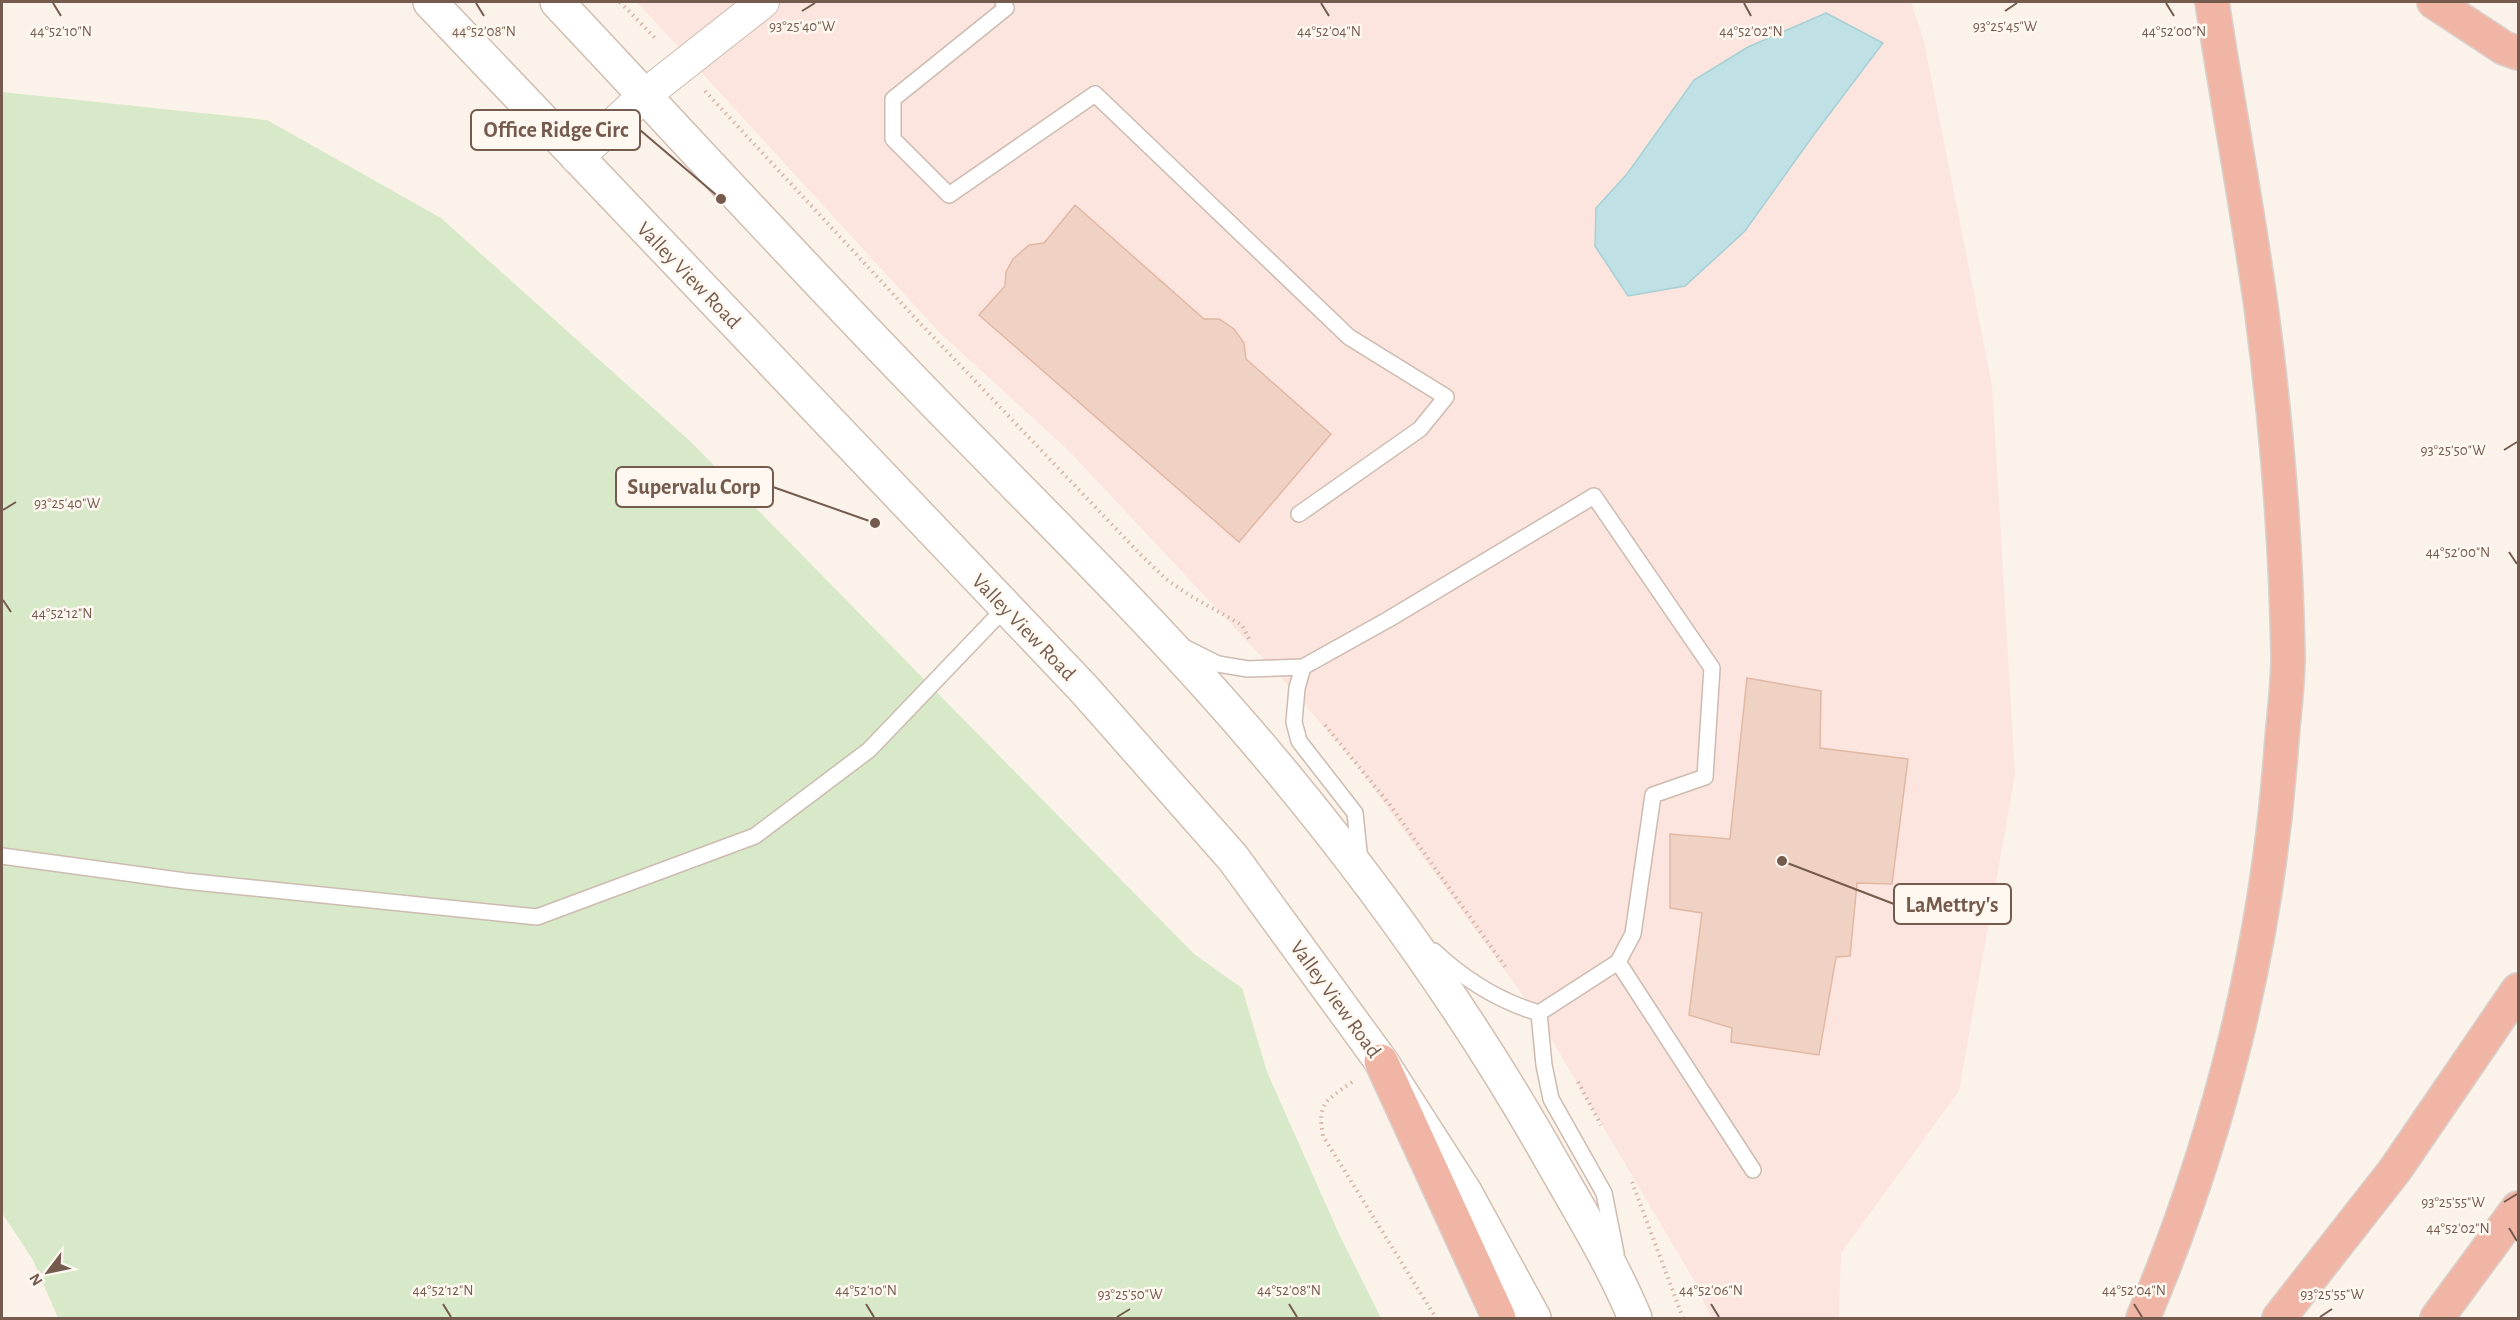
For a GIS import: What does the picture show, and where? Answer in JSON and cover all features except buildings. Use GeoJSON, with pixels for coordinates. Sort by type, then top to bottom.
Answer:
{"type":"FeatureCollection","features":[{"type":"Feature","properties":{"kind":"highway"},"geometry":{"type":"LineString","coordinates":[[2143,1318],[2164,1268],[2213,1122],[2254,963],[2277,812],[2288,660],[2281,498],[2262,315],[2212,2]]}},
{"type":"Feature","properties":{"kind":"highway"},"geometry":{"type":"LineString","coordinates":[[2434,2],[2504,48],[2518,53]]}},
{"type":"Feature","properties":{"kind":"highway"},"geometry":{"type":"LineString","coordinates":[[2279,1318],[2395,1170],[2518,990]]}},
{"type":"Feature","properties":{"kind":"highway"},"geometry":{"type":"LineString","coordinates":[[1381,1061],[1499,1318]]}},
{"type":"Feature","properties":{"kind":"highway"},"geometry":{"type":"LineString","coordinates":[[2437,1318],[2518,1208]]}},
{"type":"Feature","properties":{"kind":"main road","name":"Valley View Road"},"geometry":{"type":"LineString","coordinates":[[430,2],[1083,688],[1233,858],[1381,1061],[1465,1192],[1534,1318]]}},
{"type":"Feature","properties":{"kind":"main road"},"geometry":{"type":"LineString","coordinates":[[557,2],[931,399],[1087,556],[1249,732],[1360,870],[1468,1023],[1525,1115],[1630,1308]]}},
{"type":"Feature","properties":{"kind":"street"},"geometry":{"type":"LineString","coordinates":[[577,158],[645,95],[763,2]]}},
{"type":"Feature","properties":{"kind":"lane"},"geometry":{"type":"LineString","coordinates":[[1004,2],[1006,8],[893,99],[893,139],[949,195],[1095,94],[1349,337],[1446,398],[1420,429],[1299,514]]}},
{"type":"Feature","properties":{"kind":"lane"},"geometry":{"type":"LineString","coordinates":[[1162,636],[1218,664],[1257,669],[1303,667],[1389,619],[1594,496],[1712,668],[1705,777],[1653,795],[1633,934],[1618,963],[1539,1013],[1491,995],[1452,968],[1390,910]]}},
{"type":"Feature","properties":{"kind":"lane"},"geometry":{"type":"LineString","coordinates":[[2,856],[185,881],[537,917],[755,836],[869,750],[1005,608]]}},
{"type":"Feature","properties":{"kind":"lane"},"geometry":{"type":"LineString","coordinates":[[1303,667],[1297,688],[1294,723],[1299,741],[1355,813],[1360,870]]}},
{"type":"Feature","properties":{"kind":"lane"},"geometry":{"type":"LineString","coordinates":[[1618,963],[1753,1170]]}},
{"type":"Feature","properties":{"kind":"lane"},"geometry":{"type":"LineString","coordinates":[[1539,1013],[1544,1065],[1551,1099],[1604,1193],[1630,1308]]}},
{"type":"Feature","properties":{"kind":"path"},"geometry":{"type":"LineString","coordinates":[[1381,1061],[1327,1100],[1319,1116],[1323,1136],[1436,1318]]}},
{"type":"Feature","properties":{"kind":"shaded area"},"geometry":{"type":"Polygon","coordinates":[[[637,2],[1911,2],[1924,41],[1992,385],[2015,775],[1959,1091],[1841,1253],[1839,1318],[1711,1318],[1695,1282],[1537,1015],[1353,760],[1275,671],[1068,450],[940,333],[637,2]]]}},
{"type":"Feature","properties":{"kind":"green space"},"geometry":{"type":"Polygon","coordinates":[[[2,92],[267,120],[441,218],[691,442],[1194,954],[1242,988],[1267,1072],[1339,1234],[1381,1318],[58,1318],[33,1260],[2,1213],[2,92]]]}},
{"type":"Feature","properties":{"kind":"water"},"geometry":{"type":"Polygon","coordinates":[[[1826,13],[1883,43],[1745,231],[1685,286],[1628,296],[1595,246],[1596,208],[1627,174],[1694,80],[1748,47],[1826,13]]]}},
{"type":"Feature","properties":{"kind":"place","name":"Office Ridge Circ"},"geometry":{"type":"Point","coordinates":[721,199]}},
{"type":"Feature","properties":{"kind":"place","name":"Supervalu Corp"},"geometry":{"type":"Point","coordinates":[875,523]}},
{"type":"Feature","properties":{"kind":"place","name":"LaMettry's"},"geometry":{"type":"Point","coordinates":[1782,861]}}]}
